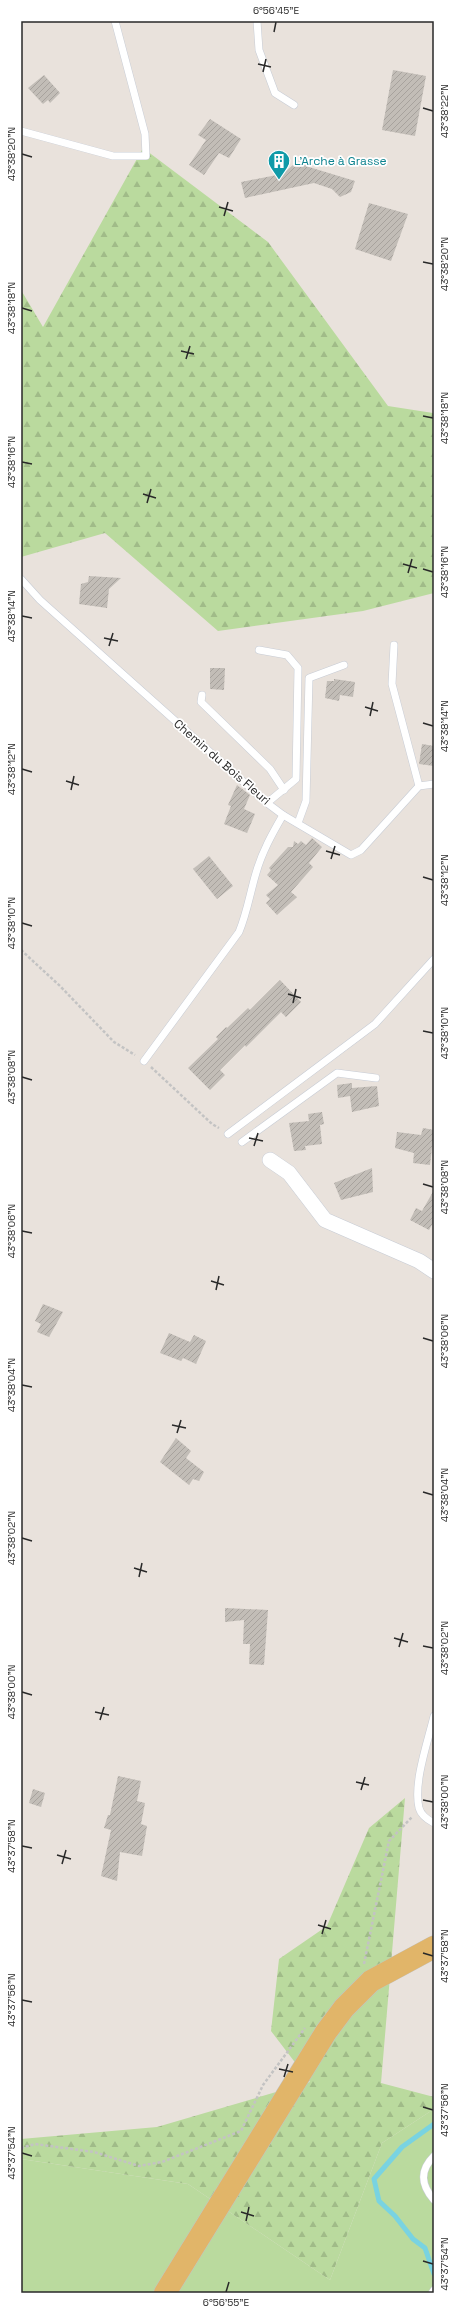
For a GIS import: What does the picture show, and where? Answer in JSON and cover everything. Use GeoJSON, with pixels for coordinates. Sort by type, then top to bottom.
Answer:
{"type":"FeatureCollection","features":[{"type":"Feature","properties":{"kind":"main road"},"geometry":{"type":"LineString","coordinates":[[165,2293],[326,2032],[344,2008],[371,1981],[434,1947]]}},
{"type":"Feature","properties":{"kind":"street"},"geometry":{"type":"LineString","coordinates":[[270,1160],[289,1173],[325,1220],[419,1261],[434,1271]]}},
{"type":"Feature","properties":{"kind":"lane"},"geometry":{"type":"LineString","coordinates":[[21,131],[113,156],[146,156],[145,134],[115,21]]}},
{"type":"Feature","properties":{"kind":"lane"},"geometry":{"type":"LineString","coordinates":[[257,21],[259,50],[275,93],[294,105]]}},
{"type":"Feature","properties":{"kind":"lane","name":"Chemin du Bois Fleuri"},"geometry":{"type":"LineString","coordinates":[[21,579],[40,600],[267,803],[283,815],[346,853],[351,855],[356,854],[419,786]]}},
{"type":"Feature","properties":{"kind":"lane"},"geometry":{"type":"LineString","coordinates":[[394,645],[392,684],[419,786],[434,784]]}},
{"type":"Feature","properties":{"kind":"lane"},"geometry":{"type":"LineString","coordinates":[[259,650],[287,655],[298,668],[296,779],[267,803]]}},
{"type":"Feature","properties":{"kind":"lane"},"geometry":{"type":"LineString","coordinates":[[298,823],[306,801],[309,678],[344,666]]}},
{"type":"Feature","properties":{"kind":"lane"},"geometry":{"type":"LineString","coordinates":[[202,695],[201,702],[270,769],[284,790]]}},
{"type":"Feature","properties":{"kind":"lane"},"geometry":{"type":"LineString","coordinates":[[144,1061],[239,932],[246,916],[256,873],[266,844],[283,815]]}},
{"type":"Feature","properties":{"kind":"lane"},"geometry":{"type":"LineString","coordinates":[[228,1134],[375,1024],[434,959]]}},
{"type":"Feature","properties":{"kind":"lane"},"geometry":{"type":"LineString","coordinates":[[242,1142],[338,1072],[376,1078]]}},
{"type":"Feature","properties":{"kind":"lane"},"geometry":{"type":"LineString","coordinates":[[434,1716],[417,1791],[419,1810],[426,1818],[434,1823]]}},
{"type":"Feature","properties":{"kind":"lane"},"geometry":{"type":"LineString","coordinates":[[434,2156],[428,2161],[423,2172],[423,2182],[434,2200]]}},
{"type":"Feature","properties":{"kind":"path"},"geometry":{"type":"LineString","coordinates":[[363,1966],[389,1841],[419,1810]]}},
{"type":"Feature","properties":{"kind":"path"},"geometry":{"type":"LineString","coordinates":[[21,2148],[35,2144],[94,2152],[139,2166],[162,2162],[241,2132],[263,2085],[310,2022]]}},
{"type":"Feature","properties":{"kind":"green space"},"geometry":{"type":"Polygon","coordinates":[[[143,148],[268,242],[388,406],[433,413],[434,593],[363,611],[218,631],[105,533],[21,557],[21,290],[43,327],[143,148]]]}},
{"type":"Feature","properties":{"kind":"green space"},"geometry":{"type":"Polygon","coordinates":[[[405,1798],[381,2083],[434,2097],[434,2109],[382,2143],[330,2280],[188,2184],[21,2159],[21,2139],[157,2127],[310,2082],[271,2031],[279,1959],[327,1926],[369,1828],[405,1798]]]}},
{"type":"Feature","properties":{"kind":"green space"},"geometry":{"type":"Polygon","coordinates":[[[434,2109],[434,2293],[21,2293],[21,2159],[188,2184],[330,2280],[382,2143],[434,2109]]]}},
{"type":"Feature","properties":{"kind":"building"},"geometry":{"type":"Polygon","coordinates":[[[393,70],[426,76],[415,136],[382,130],[393,70]]]}},
{"type":"Feature","properties":{"kind":"building"},"geometry":{"type":"Polygon","coordinates":[[[44,75],[60,93],[50,103],[48,100],[43,104],[28,88],[44,75]]]}},
{"type":"Feature","properties":{"kind":"building"},"geometry":{"type":"Polygon","coordinates":[[[210,119],[241,139],[229,158],[219,153],[204,175],[189,165],[206,140],[198,135],[210,119]]]}},
{"type":"Feature","properties":{"kind":"building","name":"L’Arche à Grasse"},"geometry":{"type":"Polygon","coordinates":[[[308,162],[309,167],[355,181],[351,192],[340,197],[332,189],[314,183],[245,198],[241,182],[282,174],[293,165],[308,162]]]}},
{"type":"Feature","properties":{"kind":"building"},"geometry":{"type":"Polygon","coordinates":[[[369,203],[408,214],[391,261],[355,249],[369,203]]]}},
{"type":"Feature","properties":{"kind":"building"},"geometry":{"type":"Polygon","coordinates":[[[89,576],[121,578],[109,589],[107,608],[79,604],[81,584],[88,582],[89,576]]]}},
{"type":"Feature","properties":{"kind":"building"},"geometry":{"type":"Polygon","coordinates":[[[210,668],[225,668],[224,690],[210,689],[210,668]]]}},
{"type":"Feature","properties":{"kind":"building"},"geometry":{"type":"Polygon","coordinates":[[[334,679],[355,682],[353,697],[340,695],[339,701],[325,698],[327,681],[334,681],[334,679]]]}},
{"type":"Feature","properties":{"kind":"building"},"geometry":{"type":"Polygon","coordinates":[[[422,744],[434,746],[434,766],[419,764],[422,744]]]}},
{"type":"Feature","properties":{"kind":"building"},"geometry":{"type":"Polygon","coordinates":[[[237,785],[250,795],[244,809],[255,814],[247,833],[224,824],[231,806],[228,805],[237,785]]]}},
{"type":"Feature","properties":{"kind":"building"},"geometry":{"type":"Polygon","coordinates":[[[312,838],[322,847],[309,863],[313,867],[291,892],[297,897],[277,915],[266,903],[270,899],[266,895],[278,885],[267,875],[271,870],[269,868],[288,847],[293,847],[294,841],[298,844],[301,841],[306,845],[312,838]]]}},
{"type":"Feature","properties":{"kind":"building"},"geometry":{"type":"Polygon","coordinates":[[[209,856],[233,886],[217,899],[193,869],[209,856]]]}},
{"type":"Feature","properties":{"kind":"building"},"geometry":{"type":"Polygon","coordinates":[[[280,980],[301,1002],[286,1017],[281,1012],[246,1047],[245,1045],[220,1070],[225,1075],[210,1090],[188,1068],[218,1039],[216,1037],[226,1027],[227,1028],[248,1008],[250,1010],[280,980]]]}},
{"type":"Feature","properties":{"kind":"building"},"geometry":{"type":"Polygon","coordinates":[[[352,1083],[352,1088],[377,1086],[379,1106],[352,1112],[350,1096],[338,1098],[337,1085],[352,1083]]]}},
{"type":"Feature","properties":{"kind":"building"},"geometry":{"type":"Polygon","coordinates":[[[322,1112],[324,1124],[320,1125],[322,1144],[305,1146],[306,1150],[294,1151],[289,1123],[309,1121],[308,1114],[322,1112]]]}},
{"type":"Feature","properties":{"kind":"building"},"geometry":{"type":"Polygon","coordinates":[[[423,1128],[434,1130],[430,1165],[413,1163],[414,1153],[395,1148],[397,1132],[421,1135],[423,1128]]]}},
{"type":"Feature","properties":{"kind":"building"},"geometry":{"type":"Polygon","coordinates":[[[372,1168],[373,1192],[341,1200],[334,1183],[372,1168]]]}},
{"type":"Feature","properties":{"kind":"building"},"geometry":{"type":"Polygon","coordinates":[[[434,1190],[434,1221],[429,1230],[410,1220],[416,1208],[422,1211],[434,1190]]]}},
{"type":"Feature","properties":{"kind":"building"},"geometry":{"type":"Polygon","coordinates":[[[43,1304],[63,1312],[49,1337],[37,1332],[41,1324],[35,1321],[43,1304]]]}},
{"type":"Feature","properties":{"kind":"building"},"geometry":{"type":"Polygon","coordinates":[[[169,1333],[190,1342],[194,1335],[206,1341],[196,1364],[183,1358],[181,1361],[160,1353],[169,1333]]]}},
{"type":"Feature","properties":{"kind":"building"},"geometry":{"type":"Polygon","coordinates":[[[176,1438],[191,1451],[186,1458],[204,1472],[199,1481],[193,1479],[189,1485],[160,1462],[176,1438]]]}},
{"type":"Feature","properties":{"kind":"building"},"geometry":{"type":"Polygon","coordinates":[[[225,1608],[268,1610],[264,1665],[249,1664],[250,1644],[243,1644],[244,1620],[225,1622],[225,1608]]]}},
{"type":"Feature","properties":{"kind":"building"},"geometry":{"type":"Polygon","coordinates":[[[118,1776],[141,1781],[137,1801],[145,1803],[141,1824],[147,1826],[142,1856],[120,1852],[117,1881],[101,1876],[111,1830],[104,1828],[108,1815],[110,1815],[118,1776]]]}},
{"type":"Feature","properties":{"kind":"building"},"geometry":{"type":"Polygon","coordinates":[[[33,1789],[45,1793],[41,1807],[29,1803],[33,1789]]]}},
{"type":"Feature","properties":{"kind":"waterway"},"geometry":{"type":"LineString","coordinates":[[434,2124],[402,2147],[374,2179],[379,2201],[395,2216],[413,2239],[425,2248],[434,2274]]}},
{"type":"Feature","properties":{"kind":"place","name":"L’Arche à Grasse"},"geometry":{"type":"Point","coordinates":[279,180]}}]}
